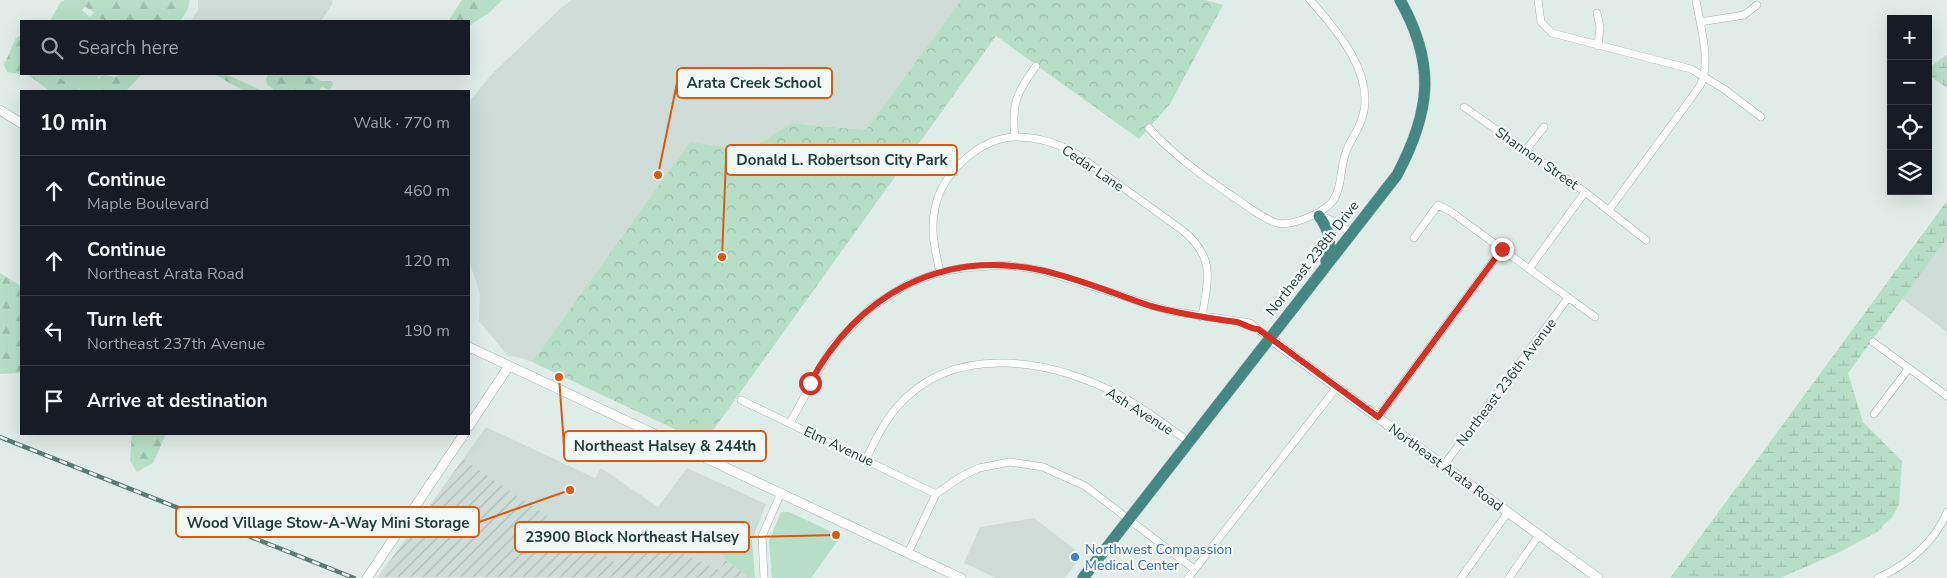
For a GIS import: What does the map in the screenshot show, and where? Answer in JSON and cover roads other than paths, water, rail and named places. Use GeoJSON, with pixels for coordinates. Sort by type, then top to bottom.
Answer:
{"type":"FeatureCollection","features":[{"type":"Feature","properties":{"kind":"highway","name":"Northeast 238th Drive"},"geometry":{"type":"LineString","coordinates":[[1082,578],[1397,175],[1410,149],[1423,113],[1425,97],[1422,57],[1416,31],[1400,0]]}},
{"type":"Feature","properties":{"kind":"highway"},"geometry":{"type":"LineString","coordinates":[[1318,216],[1328,232],[1330,244],[1324,267]]}},
{"type":"Feature","properties":{"kind":"street"},"geometry":{"type":"LineString","coordinates":[[1310,0],[1348,48],[1356,65],[1365,99],[1362,120],[1343,161],[1336,196],[1318,216]]}},
{"type":"Feature","properties":{"kind":"street"},"geometry":{"type":"LineString","coordinates":[[1538,0],[1541,22],[1552,33],[1691,69],[1705,76],[1761,117]]}},
{"type":"Feature","properties":{"kind":"street"},"geometry":{"type":"LineString","coordinates":[[1609,210],[1700,86],[1705,76],[1696,0]]}},
{"type":"Feature","properties":{"kind":"street"},"geometry":{"type":"LineString","coordinates":[[1700,22],[1744,15],[1757,5]]}},
{"type":"Feature","properties":{"kind":"street"},"geometry":{"type":"LineString","coordinates":[[1597,13],[1600,27],[1598,46]]}},
{"type":"Feature","properties":{"kind":"street"},"geometry":{"type":"LineString","coordinates":[[1015,137],[1015,101],[1022,86],[1036,66]]}},
{"type":"Feature","properties":{"kind":"street","name":"Shannon Street"},"geometry":{"type":"LineString","coordinates":[[1464,106],[1609,210],[1614,216],[1646,240]]}},
{"type":"Feature","properties":{"kind":"street"},"geometry":{"type":"LineString","coordinates":[[0,110],[20,122]]}},
{"type":"Feature","properties":{"kind":"street"},"geometry":{"type":"LineString","coordinates":[[1526,150],[1544,127]]}},
{"type":"Feature","properties":{"kind":"street"},"geometry":{"type":"LineString","coordinates":[[1150,128],[1193,169],[1260,215],[1283,224],[1318,216],[1329,219],[1351,233]]}},
{"type":"Feature","properties":{"kind":"street","name":"Cedar Lane"},"geometry":{"type":"LineString","coordinates":[[940,272],[934,245],[933,222],[938,198],[944,184],[956,167],[972,154],[1003,139],[1015,137],[1045,140],[1060,145],[1191,237],[1203,252],[1208,271],[1202,317]]}},
{"type":"Feature","properties":{"kind":"street"},"geometry":{"type":"LineString","coordinates":[[1529,269],[1584,192]]}},
{"type":"Feature","properties":{"kind":"street"},"geometry":{"type":"LineString","coordinates":[[1414,238],[1438,205],[1450,210],[1595,317]]}},
{"type":"Feature","properties":{"kind":"street"},"geometry":{"type":"LineString","coordinates":[[1378,417],[1502,249]]}},
{"type":"Feature","properties":{"kind":"street"},"geometry":{"type":"LineString","coordinates":[[790,423],[830,348],[854,322],[870,308],[894,292],[940,272],[982,265],[1006,265],[1040,270],[1156,307],[1241,323],[1258,329],[1269,338]]}},
{"type":"Feature","properties":{"kind":"street","name":"Northeast 236th Avenue"},"geometry":{"type":"LineString","coordinates":[[1444,466],[1568,298]]}},
{"type":"Feature","properties":{"kind":"street","name":"Northeast Arata Road"},"geometry":{"type":"LineString","coordinates":[[1269,338],[1598,578]]}},
{"type":"Feature","properties":{"kind":"street"},"geometry":{"type":"LineString","coordinates":[[1873,342],[1947,396]]}},
{"type":"Feature","properties":{"kind":"street"},"geometry":{"type":"LineString","coordinates":[[470,347],[961,578]]}},
{"type":"Feature","properties":{"kind":"street","name":"Ash Avenue"},"geometry":{"type":"LineString","coordinates":[[866,459],[889,417],[917,388],[945,372],[989,363],[1043,367],[1091,382],[1139,406],[1189,442]]}},
{"type":"Feature","properties":{"kind":"street"},"geometry":{"type":"LineString","coordinates":[[470,424],[509,366]]}},
{"type":"Feature","properties":{"kind":"street"},"geometry":{"type":"LineString","coordinates":[[1874,414],[1909,368]]}},
{"type":"Feature","properties":{"kind":"street"},"geometry":{"type":"LineString","coordinates":[[1188,578],[1337,387]]}},
{"type":"Feature","properties":{"kind":"street","name":"Elm Avenue"},"geometry":{"type":"LineString","coordinates":[[741,400],[936,494]]}},
{"type":"Feature","properties":{"kind":"street"},"geometry":{"type":"LineString","coordinates":[[367,578],[463,435]]}},
{"type":"Feature","properties":{"kind":"street"},"geometry":{"type":"LineString","coordinates":[[908,553],[936,494],[962,476],[979,468],[1001,462],[1020,462],[1054,471],[1098,494],[1194,569]]}},
{"type":"Feature","properties":{"kind":"street"},"geometry":{"type":"LineString","coordinates":[[764,578],[762,536],[780,493]]}},
{"type":"Feature","properties":{"kind":"street"},"geometry":{"type":"LineString","coordinates":[[1461,578],[1508,512]]}},
{"type":"Feature","properties":{"kind":"street"},"geometry":{"type":"LineString","coordinates":[[1878,578],[1917,555],[1936,532],[1947,512]]}},
{"type":"Feature","properties":{"kind":"street"},"geometry":{"type":"LineString","coordinates":[[1509,578],[1539,535]]}},
{"type":"Feature","properties":{"kind":"railway"},"geometry":{"type":"LineString","coordinates":[[0,437],[354,578]]}},
{"type":"Feature","properties":{"kind":"place","name":"Arata Creek School"},"geometry":{"type":"Point","coordinates":[658,175]}},
{"type":"Feature","properties":{"kind":"place","name":"Donald L. Robertson City Park"},"geometry":{"type":"Point","coordinates":[722,257]}},
{"type":"Feature","properties":{"kind":"place","name":"Northeast Halsey & 244th"},"geometry":{"type":"Point","coordinates":[559,377]}},
{"type":"Feature","properties":{"kind":"place","name":"Wood Village Stow-A-Way Mini Storage"},"geometry":{"type":"Point","coordinates":[570,490]}},
{"type":"Feature","properties":{"kind":"place","name":"23900 Block Northeast Halsey"},"geometry":{"type":"Point","coordinates":[836,535]}},
{"type":"Feature","properties":{"kind":"place","name":"Northwest Compassion Medical Center"},"geometry":{"type":"Point","coordinates":[1075,557]}}]}
